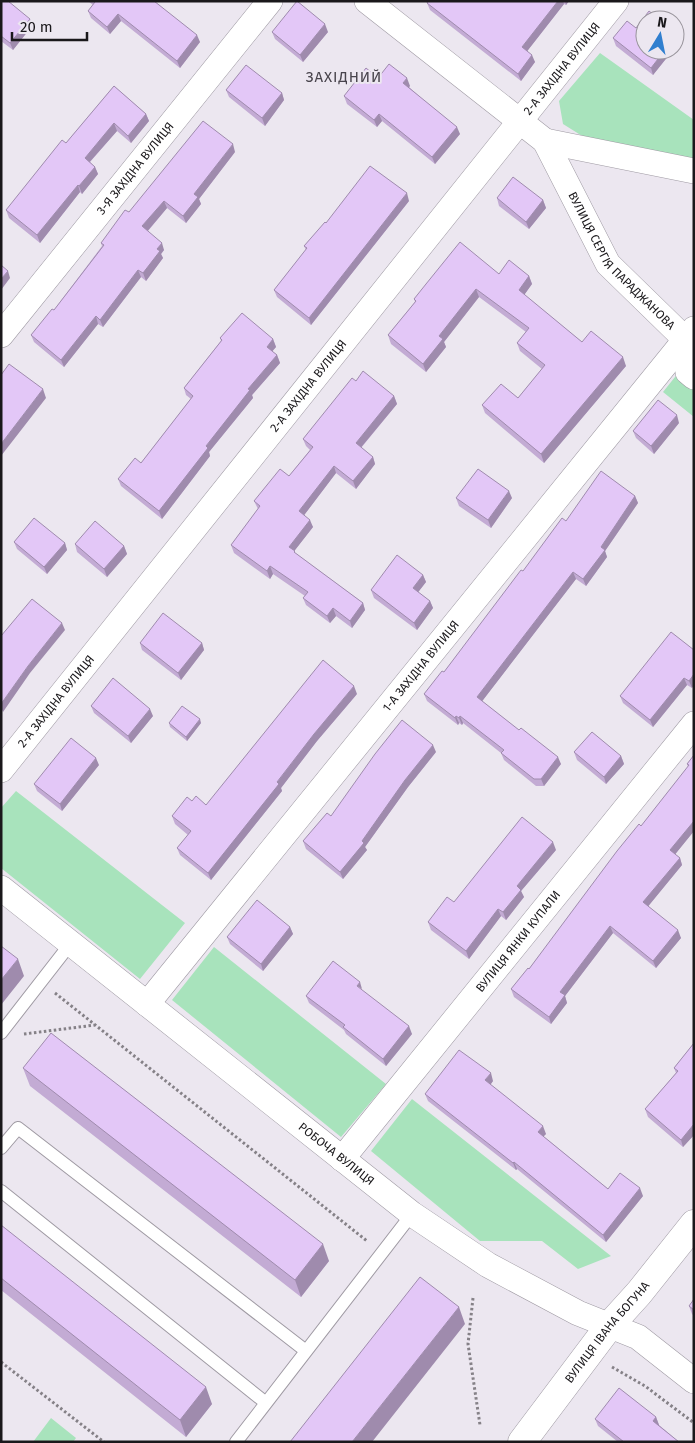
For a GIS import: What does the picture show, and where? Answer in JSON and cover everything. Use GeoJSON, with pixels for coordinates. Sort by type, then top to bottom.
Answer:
{"type":"FeatureCollection","features":[{"type":"Feature","properties":{"kind":"street","name":"3-Я ЗАХІДНА ВУЛИЦЯ"},"geometry":{"type":"LineString","coordinates":[[1,336],[270,1]]}},
{"type":"Feature","properties":{"kind":"street","name":"ВУЛИЦЯ СЕРГІЯ ПАРАДЖАНОВА"},"geometry":{"type":"LineString","coordinates":[[367,1],[545,141],[608,264],[689,334],[688,372],[694,377]]}},
{"type":"Feature","properties":{"kind":"street","name":"2-А ЗАХІДНА ВУЛИЦЯ"},"geometry":{"type":"LineString","coordinates":[[1,770],[616,1]]}},
{"type":"Feature","properties":{"kind":"street","name":"ВУЛИЦЯ СЕРГІЯ ПАРАДЖАНОВА"},"geometry":{"type":"LineString","coordinates":[[545,141],[694,171]]}},
{"type":"Feature","properties":{"kind":"street","name":"1-А ЗАХІДНА ВУЛИЦЯ"},"geometry":{"type":"LineString","coordinates":[[147,1004],[689,334]]}},
{"type":"Feature","properties":{"kind":"street","name":"ВУЛИЦЯ ЯНКИ КУПАЛИ"},"geometry":{"type":"LineString","coordinates":[[342,1159],[694,724]]}},
{"type":"Feature","properties":{"kind":"street","name":"РОБОЧА ВУЛИЦЯ"},"geometry":{"type":"LineString","coordinates":[[1,888],[412,1214],[488,1265],[578,1313],[638,1336],[694,1381]]}},
{"type":"Feature","properties":{"kind":"street","name":"ВУЛИЦЯ ІВАНА БОГУНА"},"geometry":{"type":"LineString","coordinates":[[522,1442],[610,1324],[638,1294],[694,1224]]}},
{"type":"Feature","properties":{"kind":"lane"},"geometry":{"type":"LineString","coordinates":[[1,1033],[70,943]]}},
{"type":"Feature","properties":{"kind":"lane"},"geometry":{"type":"LineString","coordinates":[[1,1148],[18,1128],[306,1351]]}},
{"type":"Feature","properties":{"kind":"lane"},"geometry":{"type":"LineString","coordinates":[[1,1191],[266,1402]]}},
{"type":"Feature","properties":{"kind":"lane"},"geometry":{"type":"LineString","coordinates":[[236,1442],[412,1214]]}},
{"type":"Feature","properties":{"kind":"path"},"geometry":{"type":"LineString","coordinates":[[40,982],[382,1252]]}},
{"type":"Feature","properties":{"kind":"path"},"geometry":{"type":"LineString","coordinates":[[20,1035],[95,1025]]}},
{"type":"Feature","properties":{"kind":"path"},"geometry":{"type":"LineString","coordinates":[[473,1298],[468,1344],[480,1425]]}},
{"type":"Feature","properties":{"kind":"path"},"geometry":{"type":"LineString","coordinates":[[1,1362],[104,1442]]}},
{"type":"Feature","properties":{"kind":"path"},"geometry":{"type":"LineString","coordinates":[[612,1367],[645,1386],[694,1423]]}},
{"type":"Feature","properties":{"kind":"green space"},"geometry":{"type":"Polygon","coordinates":[[[600,53],[694,120],[694,165],[603,149],[563,124],[559,101],[600,53]]]}},
{"type":"Feature","properties":{"kind":"green space"},"geometry":{"type":"Polygon","coordinates":[[[679,372],[694,384],[694,417],[663,392],[679,372]]]}},
{"type":"Feature","properties":{"kind":"green space"},"geometry":{"type":"Polygon","coordinates":[[[16,791],[185,923],[140,979],[1,868],[1,808],[16,791]]]}},
{"type":"Feature","properties":{"kind":"green space"},"geometry":{"type":"Polygon","coordinates":[[[214,947],[386,1084],[341,1137],[172,1000],[214,947]]]}},
{"type":"Feature","properties":{"kind":"green space"},"geometry":{"type":"Polygon","coordinates":[[[412,1099],[611,1256],[578,1269],[542,1241],[480,1241],[371,1151],[412,1099]]]}},
{"type":"Feature","properties":{"kind":"green space"},"geometry":{"type":"Polygon","coordinates":[[[51,1418],[76,1438],[73,1442],[33,1442],[51,1418]]]}},
{"type":"Feature","properties":{"kind":"building"},"geometry":{"type":"Polygon","coordinates":[[[1,1],[8,1],[30,19],[10,43],[1,36],[1,1]]]}},
{"type":"Feature","properties":{"kind":"building"},"geometry":{"type":"Polygon","coordinates":[[[94,1],[154,1],[197,35],[177,61],[118,14],[107,27],[88,11],[94,1]]]}},
{"type":"Feature","properties":{"kind":"building"},"geometry":{"type":"Polygon","coordinates":[[[297,1],[325,24],[300,55],[272,32],[297,1]]]}},
{"type":"Feature","properties":{"kind":"building"},"geometry":{"type":"Polygon","coordinates":[[[428,1],[558,1],[522,47],[532,55],[518,74],[427,3],[428,1]]]}},
{"type":"Feature","properties":{"kind":"building"},"geometry":{"type":"Polygon","coordinates":[[[627,21],[635,27],[635,55],[613,38],[627,21]]]}},
{"type":"Feature","properties":{"kind":"building"},"geometry":{"type":"Polygon","coordinates":[[[641,60],[657,60],[651,68],[641,60]]]}},
{"type":"Feature","properties":{"kind":"building"},"geometry":{"type":"Polygon","coordinates":[[[389,64],[407,78],[403,83],[457,127],[432,157],[379,114],[374,120],[344,96],[366,68],[378,78],[389,64]]]}},
{"type":"Feature","properties":{"kind":"building"},"geometry":{"type":"Polygon","coordinates":[[[246,65],[282,93],[262,118],[226,90],[246,65]]]}},
{"type":"Feature","properties":{"kind":"building"},"geometry":{"type":"Polygon","coordinates":[[[114,86],[146,114],[128,136],[114,123],[85,158],[95,167],[37,235],[6,210],[62,140],[66,143],[114,86]]]}},
{"type":"Feature","properties":{"kind":"building"},"geometry":{"type":"Polygon","coordinates":[[[203,121],[233,144],[194,194],[198,197],[183,216],[164,201],[142,226],[162,243],[157,249],[160,251],[143,273],[138,270],[100,320],[96,316],[61,360],[31,335],[52,309],[54,310],[104,245],[101,243],[125,210],[129,212],[203,121]]]}},
{"type":"Feature","properties":{"kind":"building"},"geometry":{"type":"Polygon","coordinates":[[[370,166],[407,193],[309,318],[274,290],[307,248],[304,246],[326,223],[370,166]]]}},
{"type":"Feature","properties":{"kind":"building"},"geometry":{"type":"Polygon","coordinates":[[[513,177],[543,200],[526,222],[497,198],[513,177]]]}},
{"type":"Feature","properties":{"kind":"building"},"geometry":{"type":"Polygon","coordinates":[[[460,242],[499,274],[509,260],[529,276],[519,290],[582,342],[591,331],[623,357],[541,454],[482,405],[501,384],[518,398],[545,365],[517,343],[529,328],[476,289],[439,336],[443,339],[423,364],[388,335],[460,242]]]}},
{"type":"Feature","properties":{"kind":"building"},"geometry":{"type":"Polygon","coordinates":[[[1,265],[8,271],[1,279],[1,265]]]}},
{"type":"Feature","properties":{"kind":"building"},"geometry":{"type":"Polygon","coordinates":[[[242,313],[273,339],[267,347],[277,355],[248,389],[250,390],[206,446],[208,448],[159,511],[118,479],[135,458],[141,463],[193,396],[184,388],[222,340],[220,338],[242,313]]]}},
{"type":"Feature","properties":{"kind":"building"},"geometry":{"type":"Polygon","coordinates":[[[9,364],[43,389],[1,444],[1,375],[9,364]]]}},
{"type":"Feature","properties":{"kind":"building"},"geometry":{"type":"Polygon","coordinates":[[[363,371],[394,396],[356,443],[373,457],[353,481],[334,466],[299,511],[310,520],[289,547],[363,603],[350,621],[333,608],[327,616],[303,598],[308,592],[270,566],[267,571],[231,545],[260,506],[254,501],[280,469],[289,476],[313,447],[303,439],[352,378],[356,381],[363,371]]]}},
{"type":"Feature","properties":{"kind":"building"},"geometry":{"type":"Polygon","coordinates":[[[658,400],[677,415],[651,446],[633,431],[658,400]]]}},
{"type":"Feature","properties":{"kind":"building"},"geometry":{"type":"Polygon","coordinates":[[[478,469],[509,491],[488,520],[456,498],[478,469]]]}},
{"type":"Feature","properties":{"kind":"building"},"geometry":{"type":"Polygon","coordinates":[[[601,471],[635,496],[601,547],[605,550],[583,579],[573,572],[477,697],[519,730],[521,728],[558,757],[541,779],[534,779],[501,753],[504,750],[460,716],[455,718],[424,694],[442,671],[444,672],[562,518],[566,521],[601,471]]]}},
{"type":"Feature","properties":{"kind":"building"},"geometry":{"type":"Polygon","coordinates":[[[34,518],[65,543],[44,567],[14,542],[34,518]]]}},
{"type":"Feature","properties":{"kind":"building"},"geometry":{"type":"Polygon","coordinates":[[[95,521],[124,546],[104,569],[75,544],[95,521]]]}},
{"type":"Feature","properties":{"kind":"building"},"geometry":{"type":"Polygon","coordinates":[[[397,555],[423,575],[413,588],[430,601],[414,623],[371,590],[397,555]]]}},
{"type":"Feature","properties":{"kind":"building"},"geometry":{"type":"Polygon","coordinates":[[[32,599],[62,623],[1,704],[1,636],[32,599]]]}},
{"type":"Feature","properties":{"kind":"building"},"geometry":{"type":"Polygon","coordinates":[[[163,613],[202,643],[178,673],[140,643],[163,613]]]}},
{"type":"Feature","properties":{"kind":"building"},"geometry":{"type":"Polygon","coordinates":[[[671,632],[694,650],[694,674],[689,681],[684,678],[650,720],[620,696],[671,632]]]}},
{"type":"Feature","properties":{"kind":"building"},"geometry":{"type":"Polygon","coordinates":[[[323,660],[354,686],[314,734],[277,782],[279,784],[208,873],[177,848],[191,831],[172,816],[187,797],[192,801],[196,796],[206,805],[323,660]]]}},
{"type":"Feature","properties":{"kind":"building"},"geometry":{"type":"Polygon","coordinates":[[[113,678],[150,709],[128,736],[91,706],[113,678]]]}},
{"type":"Feature","properties":{"kind":"building"},"geometry":{"type":"Polygon","coordinates":[[[182,706],[200,719],[186,737],[169,723],[182,706]]]}},
{"type":"Feature","properties":{"kind":"building"},"geometry":{"type":"Polygon","coordinates":[[[402,720],[433,745],[405,780],[362,841],[364,843],[340,872],[303,841],[327,813],[331,816],[402,720]]]}},
{"type":"Feature","properties":{"kind":"building"},"geometry":{"type":"Polygon","coordinates":[[[592,732],[621,756],[604,777],[574,752],[592,732]]]}},
{"type":"Feature","properties":{"kind":"building"},"geometry":{"type":"Polygon","coordinates":[[[71,738],[96,758],[60,804],[34,784],[71,738]]]}},
{"type":"Feature","properties":{"kind":"building"},"geometry":{"type":"Polygon","coordinates":[[[694,755],[694,821],[670,850],[680,858],[643,902],[678,930],[653,961],[610,926],[560,992],[565,995],[549,1017],[511,989],[529,969],[617,851],[639,824],[641,826],[689,765],[687,764],[694,755]]]}},
{"type":"Feature","properties":{"kind":"building"},"geometry":{"type":"Polygon","coordinates":[[[522,817],[553,842],[517,886],[521,890],[503,912],[498,909],[466,951],[428,922],[447,897],[454,902],[522,817]]]}},
{"type":"Feature","properties":{"kind":"building"},"geometry":{"type":"Polygon","coordinates":[[[257,900],[290,927],[261,964],[227,937],[257,900]]]}},
{"type":"Feature","properties":{"kind":"building"},"geometry":{"type":"Polygon","coordinates":[[[1,946],[18,959],[1,980],[1,946]]]}},
{"type":"Feature","properties":{"kind":"building"},"geometry":{"type":"Polygon","coordinates":[[[333,961],[360,982],[357,986],[409,1026],[383,1059],[343,1027],[345,1025],[306,996],[333,961]]]}},
{"type":"Feature","properties":{"kind":"building"},"geometry":{"type":"Polygon","coordinates":[[[51,1033],[323,1244],[295,1280],[23,1068],[51,1033]]]}},
{"type":"Feature","properties":{"kind":"building"},"geometry":{"type":"Polygon","coordinates":[[[694,1043],[694,1124],[681,1140],[645,1109],[678,1071],[674,1068],[694,1043]]]}},
{"type":"Feature","properties":{"kind":"building"},"geometry":{"type":"Polygon","coordinates":[[[459,1050],[491,1073],[485,1080],[543,1126],[538,1132],[608,1189],[620,1173],[640,1188],[603,1235],[514,1162],[425,1094],[459,1050]]]}},
{"type":"Feature","properties":{"kind":"building"},"geometry":{"type":"Polygon","coordinates":[[[1,1225],[206,1387],[180,1420],[1,1278],[1,1225]]]}},
{"type":"Feature","properties":{"kind":"building"},"geometry":{"type":"Polygon","coordinates":[[[420,1277],[459,1307],[352,1442],[290,1442],[420,1277]]]}},
{"type":"Feature","properties":{"kind":"building"},"geometry":{"type":"Polygon","coordinates":[[[694,1299],[694,1310],[689,1306],[694,1299]]]}},
{"type":"Feature","properties":{"kind":"building"},"geometry":{"type":"Polygon","coordinates":[[[619,1388],[656,1417],[653,1421],[679,1442],[624,1442],[595,1419],[619,1388]]]}},
{"type":"Feature","properties":{"kind":"district","name":"ЗАХІДНИЙ"},"geometry":{"type":"Point","coordinates":[344,77]}}]}
